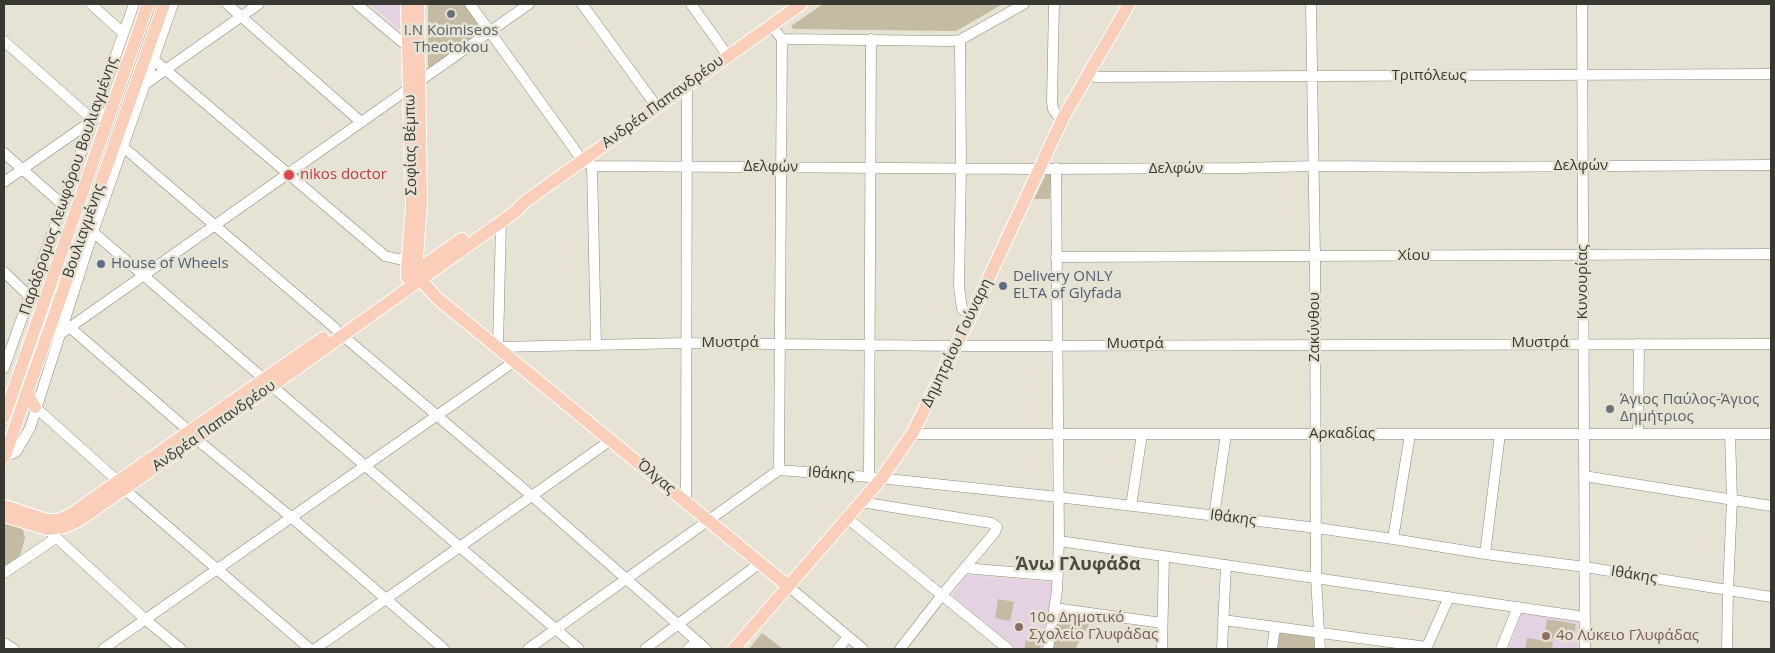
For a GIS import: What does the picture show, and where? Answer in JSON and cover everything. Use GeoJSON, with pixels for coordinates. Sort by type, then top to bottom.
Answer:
{"type":"FeatureCollection","features":[{"type":"Feature","properties":{"kind":"main road","name":"Βουλιαγμένης"},"geometry":{"type":"LineString","coordinates":[[4,417],[148,4]]}},
{"type":"Feature","properties":{"kind":"main road","name":"Βουλιαγμένης"},"geometry":{"type":"LineString","coordinates":[[4,457],[164,4]]}},
{"type":"Feature","properties":{"kind":"main road","name":"Σοφίας Βέμπω"},"geometry":{"type":"LineString","coordinates":[[408,4],[409,48],[415,84],[421,203],[414,278]]}},
{"type":"Feature","properties":{"kind":"main road","name":"Σοφίας Βέμπω"},"geometry":{"type":"LineString","coordinates":[[414,278],[408,257],[412,204],[418,4]]}},
{"type":"Feature","properties":{"kind":"main road","name":"Ανδρέα Παπανδρέου"},"geometry":{"type":"LineString","coordinates":[[6,511],[51,533],[71,524],[121,485],[268,383],[510,207],[526,201],[587,163],[657,106],[801,4]]}},
{"type":"Feature","properties":{"kind":"main road","name":"Δημητρίου Γούναρη"},"geometry":{"type":"LineString","coordinates":[[734,649],[861,502],[875,478],[912,434],[971,316],[1063,118],[1129,4]]}},
{"type":"Feature","properties":{"kind":"main road","name":"Ανδρέα Παπανδρέου"},"geometry":{"type":"LineString","coordinates":[[414,278],[501,222],[526,201]]}},
{"type":"Feature","properties":{"kind":"main road","name":"Όλγας"},"geometry":{"type":"LineString","coordinates":[[414,278],[429,296],[448,305],[788,586]]}},
{"type":"Feature","properties":{"kind":"main road"},"geometry":{"type":"LineString","coordinates":[[27,391],[35,408]]}},
{"type":"Feature","properties":{"kind":"main road","name":"Ανδρέα Παπανδρέου"},"geometry":{"type":"LineString","coordinates":[[6,511],[57,520],[121,485]]}},
{"type":"Feature","properties":{"kind":"street"},"geometry":{"type":"LineString","coordinates":[[91,4],[123,33]]}},
{"type":"Feature","properties":{"kind":"street","name":"Παράδρομος Λεωφόρου Βουλιαγμένης"},"geometry":{"type":"LineString","coordinates":[[4,368],[64,205],[134,4]]}},
{"type":"Feature","properties":{"kind":"street"},"geometry":{"type":"LineString","coordinates":[[4,457],[16,452],[30,428],[59,335],[67,324],[93,232],[172,4]]}},
{"type":"Feature","properties":{"kind":"street"},"geometry":{"type":"LineString","coordinates":[[227,4],[361,122]]}},
{"type":"Feature","properties":{"kind":"street"},"geometry":{"type":"LineString","coordinates":[[144,86],[260,4]]}},
{"type":"Feature","properties":{"kind":"street"},"geometry":{"type":"LineString","coordinates":[[357,4],[409,48]]}},
{"type":"Feature","properties":{"kind":"street"},"geometry":{"type":"LineString","coordinates":[[470,4],[587,163],[596,344]]}},
{"type":"Feature","properties":{"kind":"street"},"geometry":{"type":"LineString","coordinates":[[67,324],[142,276],[529,4]]}},
{"type":"Feature","properties":{"kind":"street"},"geometry":{"type":"LineString","coordinates":[[582,4],[657,106]]}},
{"type":"Feature","properties":{"kind":"street"},"geometry":{"type":"LineString","coordinates":[[691,4],[728,56]]}},
{"type":"Feature","properties":{"kind":"street"},"geometry":{"type":"LineString","coordinates":[[782,39],[960,40],[1024,4]]}},
{"type":"Feature","properties":{"kind":"street"},"geometry":{"type":"LineString","coordinates":[[1054,4],[1052,101],[1053,109],[1057,115],[1063,118]]}},
{"type":"Feature","properties":{"kind":"street","name":"Ζακύνθου"},"geometry":{"type":"LineString","coordinates":[[1311,4],[1315,257],[1316,577],[1320,649]]}},
{"type":"Feature","properties":{"kind":"street","name":"Κυνουρίας"},"geometry":{"type":"LineString","coordinates":[[1582,4],[1585,649]]}},
{"type":"Feature","properties":{"kind":"street"},"geometry":{"type":"LineString","coordinates":[[528,649],[779,470],[782,39],[771,25]]}},
{"type":"Feature","properties":{"kind":"street"},"geometry":{"type":"LineString","coordinates":[[871,39],[870,344],[875,478]]}},
{"type":"Feature","properties":{"kind":"street"},"geometry":{"type":"LineString","coordinates":[[960,40],[960,304],[965,313],[971,316]]}},
{"type":"Feature","properties":{"kind":"street"},"geometry":{"type":"LineString","coordinates":[[4,41],[93,120]]}},
{"type":"Feature","properties":{"kind":"street"},"geometry":{"type":"LineString","coordinates":[[153,59],[386,256],[398,259],[408,257]]}},
{"type":"Feature","properties":{"kind":"street","name":"Τριπόλεως"},"geometry":{"type":"LineString","coordinates":[[1088,74],[1095,77],[1771,74]]}},
{"type":"Feature","properties":{"kind":"street"},"geometry":{"type":"LineString","coordinates":[[686,502],[687,85]]}},
{"type":"Feature","properties":{"kind":"street"},"geometry":{"type":"LineString","coordinates":[[4,182],[110,110]]}},
{"type":"Feature","properties":{"kind":"street"},"geometry":{"type":"LineString","coordinates":[[68,138],[84,147]]}},
{"type":"Feature","properties":{"kind":"street"},"geometry":{"type":"LineString","coordinates":[[122,146],[532,496],[706,649]]}},
{"type":"Feature","properties":{"kind":"street"},"geometry":{"type":"LineString","coordinates":[[4,153],[64,205]]}},
{"type":"Feature","properties":{"kind":"street","name":"Δελφών"},"geometry":{"type":"LineString","coordinates":[[587,163],[687,166],[1039,169],[1313,166],[1771,165]]}},
{"type":"Feature","properties":{"kind":"street"},"geometry":{"type":"LineString","coordinates":[[1048,649],[1058,576],[1059,541],[1056,168]]}},
{"type":"Feature","properties":{"kind":"street"},"geometry":{"type":"LineString","coordinates":[[498,347],[501,222]]}},
{"type":"Feature","properties":{"kind":"street"},"geometry":{"type":"LineString","coordinates":[[93,232],[579,649]]}},
{"type":"Feature","properties":{"kind":"street","name":"Χίου"},"geometry":{"type":"LineString","coordinates":[[1056,257],[1771,254]]}},
{"type":"Feature","properties":{"kind":"street"},"geometry":{"type":"LineString","coordinates":[[4,272],[30,297]]}},
{"type":"Feature","properties":{"kind":"street"},"geometry":{"type":"LineString","coordinates":[[67,324],[192,434],[444,649]]}},
{"type":"Feature","properties":{"kind":"street","name":"Μυστρά"},"geometry":{"type":"LineString","coordinates":[[498,347],[686,343],[956,346],[1058,344],[1771,344]]}},
{"type":"Feature","properties":{"kind":"street"},"geometry":{"type":"LineString","coordinates":[[1638,434],[1639,344]]}},
{"type":"Feature","properties":{"kind":"street"},"geometry":{"type":"LineString","coordinates":[[103,649],[515,360]]}},
{"type":"Feature","properties":{"kind":"street"},"geometry":{"type":"LineString","coordinates":[[35,408],[310,649]]}},
{"type":"Feature","properties":{"kind":"street","name":"Αρκαδίας"},"geometry":{"type":"LineString","coordinates":[[912,434],[1771,434]]}},
{"type":"Feature","properties":{"kind":"street"},"geometry":{"type":"LineString","coordinates":[[1131,506],[1142,434]]}},
{"type":"Feature","properties":{"kind":"street"},"geometry":{"type":"LineString","coordinates":[[1214,516],[1226,434]]}},
{"type":"Feature","properties":{"kind":"street"},"geometry":{"type":"LineString","coordinates":[[1394,539],[1410,434]]}},
{"type":"Feature","properties":{"kind":"street"},"geometry":{"type":"LineString","coordinates":[[1485,554],[1500,434]]}},
{"type":"Feature","properties":{"kind":"street"},"geometry":{"type":"LineString","coordinates":[[1727,649],[1732,500],[1730,434]]}},
{"type":"Feature","properties":{"kind":"street"},"geometry":{"type":"LineString","coordinates":[[315,649],[611,440]]}},
{"type":"Feature","properties":{"kind":"street","name":"Ιθάκης"},"geometry":{"type":"LineString","coordinates":[[779,470],[1058,497],[1317,528],[1485,554],[1585,567],[1771,597]]}},
{"type":"Feature","properties":{"kind":"street"},"geometry":{"type":"LineString","coordinates":[[1584,476],[1771,506]]}},
{"type":"Feature","properties":{"kind":"street"},"geometry":{"type":"LineString","coordinates":[[861,502],[996,525],[995,532],[900,649]]}},
{"type":"Feature","properties":{"kind":"street"},"geometry":{"type":"LineString","coordinates":[[847,518],[1008,649]]}},
{"type":"Feature","properties":{"kind":"street"},"geometry":{"type":"LineString","coordinates":[[51,533],[146,620],[181,649]]}},
{"type":"Feature","properties":{"kind":"street","name":"Ανδρέα Παπανδρέου"},"geometry":{"type":"LineString","coordinates":[[4,574],[51,533]]}},
{"type":"Feature","properties":{"kind":"street"},"geometry":{"type":"LineString","coordinates":[[1059,541],[1585,617]]}},
{"type":"Feature","properties":{"kind":"street"},"geometry":{"type":"LineString","coordinates":[[1162,649],[1164,557]]}},
{"type":"Feature","properties":{"kind":"street"},"geometry":{"type":"LineString","coordinates":[[645,649],[760,563]]}},
{"type":"Feature","properties":{"kind":"street"},"geometry":{"type":"LineString","coordinates":[[1222,649],[1226,565]]}},
{"type":"Feature","properties":{"kind":"street"},"geometry":{"type":"LineString","coordinates":[[964,568],[1058,576]]}},
{"type":"Feature","properties":{"kind":"street","name":"Όλγας"},"geometry":{"type":"LineString","coordinates":[[788,586],[864,649]]}},
{"type":"Feature","properties":{"kind":"street"},"geometry":{"type":"LineString","coordinates":[[1223,620],[1426,648],[1448,597]]}},
{"type":"Feature","properties":{"kind":"street"},"geometry":{"type":"LineString","coordinates":[[1502,649],[1518,607]]}},
{"type":"Feature","properties":{"kind":"street"},"geometry":{"type":"LineString","coordinates":[[1054,608],[1162,622]]}},
{"type":"Feature","properties":{"kind":"street"},"geometry":{"type":"LineString","coordinates":[[1272,649],[1275,628]]}},
{"type":"Feature","properties":{"kind":"street"},"geometry":{"type":"LineString","coordinates":[[838,649],[848,637]]}},
{"type":"Feature","properties":{"kind":"street"},"geometry":{"type":"LineString","coordinates":[[688,649],[697,641]]}},
{"type":"Feature","properties":{"kind":"street"},"geometry":{"type":"LineString","coordinates":[[4,643],[14,649]]}},
{"type":"Feature","properties":{"kind":"shaded area"},"geometry":{"type":"Polygon","coordinates":[[[155,4],[158,4],[40,339],[37,338],[155,4]]]}},
{"type":"Feature","properties":{"kind":"shaded area"},"geometry":{"type":"Polygon","coordinates":[[[370,4],[400,4],[400,30],[370,4]]]}},
{"type":"Feature","properties":{"kind":"shaded area"},"geometry":{"type":"Polygon","coordinates":[[[428,4],[465,4],[484,30],[428,70],[428,4]]]}},
{"type":"Feature","properties":{"kind":"shaded area"},"geometry":{"type":"Polygon","coordinates":[[[823,4],[1003,4],[956,31],[793,29],[791,26],[823,4]]]}},
{"type":"Feature","properties":{"kind":"shaded area"},"geometry":{"type":"Polygon","coordinates":[[[1046,174],[1051,175],[1050,199],[1034,199],[1046,174]]]}},
{"type":"Feature","properties":{"kind":"shaded area"},"geometry":{"type":"Polygon","coordinates":[[[4,520],[19,525],[23,530],[25,538],[20,556],[4,568],[4,520]]]}},
{"type":"Feature","properties":{"kind":"shaded area","name":"10o Δημοτικό Σχολείο Γλυφάδας"},"geometry":{"type":"Polygon","coordinates":[[[966,575],[1052,582],[1045,649],[1017,649],[952,595],[966,575]]]}},
{"type":"Feature","properties":{"kind":"shaded area"},"geometry":{"type":"Polygon","coordinates":[[[998,599],[1014,602],[1010,621],[995,618],[998,599]]]}},
{"type":"Feature","properties":{"kind":"shaded area","name":"4ο Λύκειο Γλυφάδας"},"geometry":{"type":"Polygon","coordinates":[[[1522,613],[1578,622],[1578,649],[1509,649],[1522,613]]]}},
{"type":"Feature","properties":{"kind":"shaded area"},"geometry":{"type":"Polygon","coordinates":[[[1057,616],[1091,621],[1075,649],[1051,649],[1057,616]]]}},
{"type":"Feature","properties":{"kind":"shaded area"},"geometry":{"type":"Polygon","coordinates":[[[1547,619],[1576,624],[1573,642],[1544,637],[1547,619]]]}},
{"type":"Feature","properties":{"kind":"shaded area"},"geometry":{"type":"Polygon","coordinates":[[[1278,630],[1316,635],[1317,649],[1276,649],[1278,630]]]}},
{"type":"Feature","properties":{"kind":"shaded area"},"geometry":{"type":"Polygon","coordinates":[[[762,633],[783,649],[749,649],[762,633]]]}},
{"type":"Feature","properties":{"kind":"shaded area"},"geometry":{"type":"Polygon","coordinates":[[[1527,638],[1553,642],[1552,649],[1525,649],[1527,638]]]}},
{"type":"Feature","properties":{"kind":"shaded area"},"geometry":{"type":"Polygon","coordinates":[[[1026,640],[1041,642],[1040,649],[1024,649],[1026,640]]]}},
{"type":"Feature","properties":{"kind":"place","name":"I.N Koimiseos Theotokou"},"geometry":{"type":"Point","coordinates":[451,14]}},
{"type":"Feature","properties":{"kind":"place","name":"nikos doctor"},"geometry":{"type":"Point","coordinates":[289,175]}},
{"type":"Feature","properties":{"kind":"place","name":"House of Wheels"},"geometry":{"type":"Point","coordinates":[101,264]}},
{"type":"Feature","properties":{"kind":"place","name":"Delivery ONLY ELTA of Glyfada"},"geometry":{"type":"Point","coordinates":[1003,286]}},
{"type":"Feature","properties":{"kind":"place","name":"Άγιος Παύλος-Άγιος Δημήτριος"},"geometry":{"type":"Point","coordinates":[1610,409]}},
{"type":"Feature","properties":{"kind":"place","name":"10o Δημοτικό Σχολείο Γλυφάδας"},"geometry":{"type":"Point","coordinates":[1019,627]}},
{"type":"Feature","properties":{"kind":"place","name":"4ο Λύκειο Γλυφάδας"},"geometry":{"type":"Point","coordinates":[1546,636]}},
{"type":"Feature","properties":{"kind":"district","name":"Άνω Γλυφάδα"},"geometry":{"type":"Point","coordinates":[1078,565]}}]}
